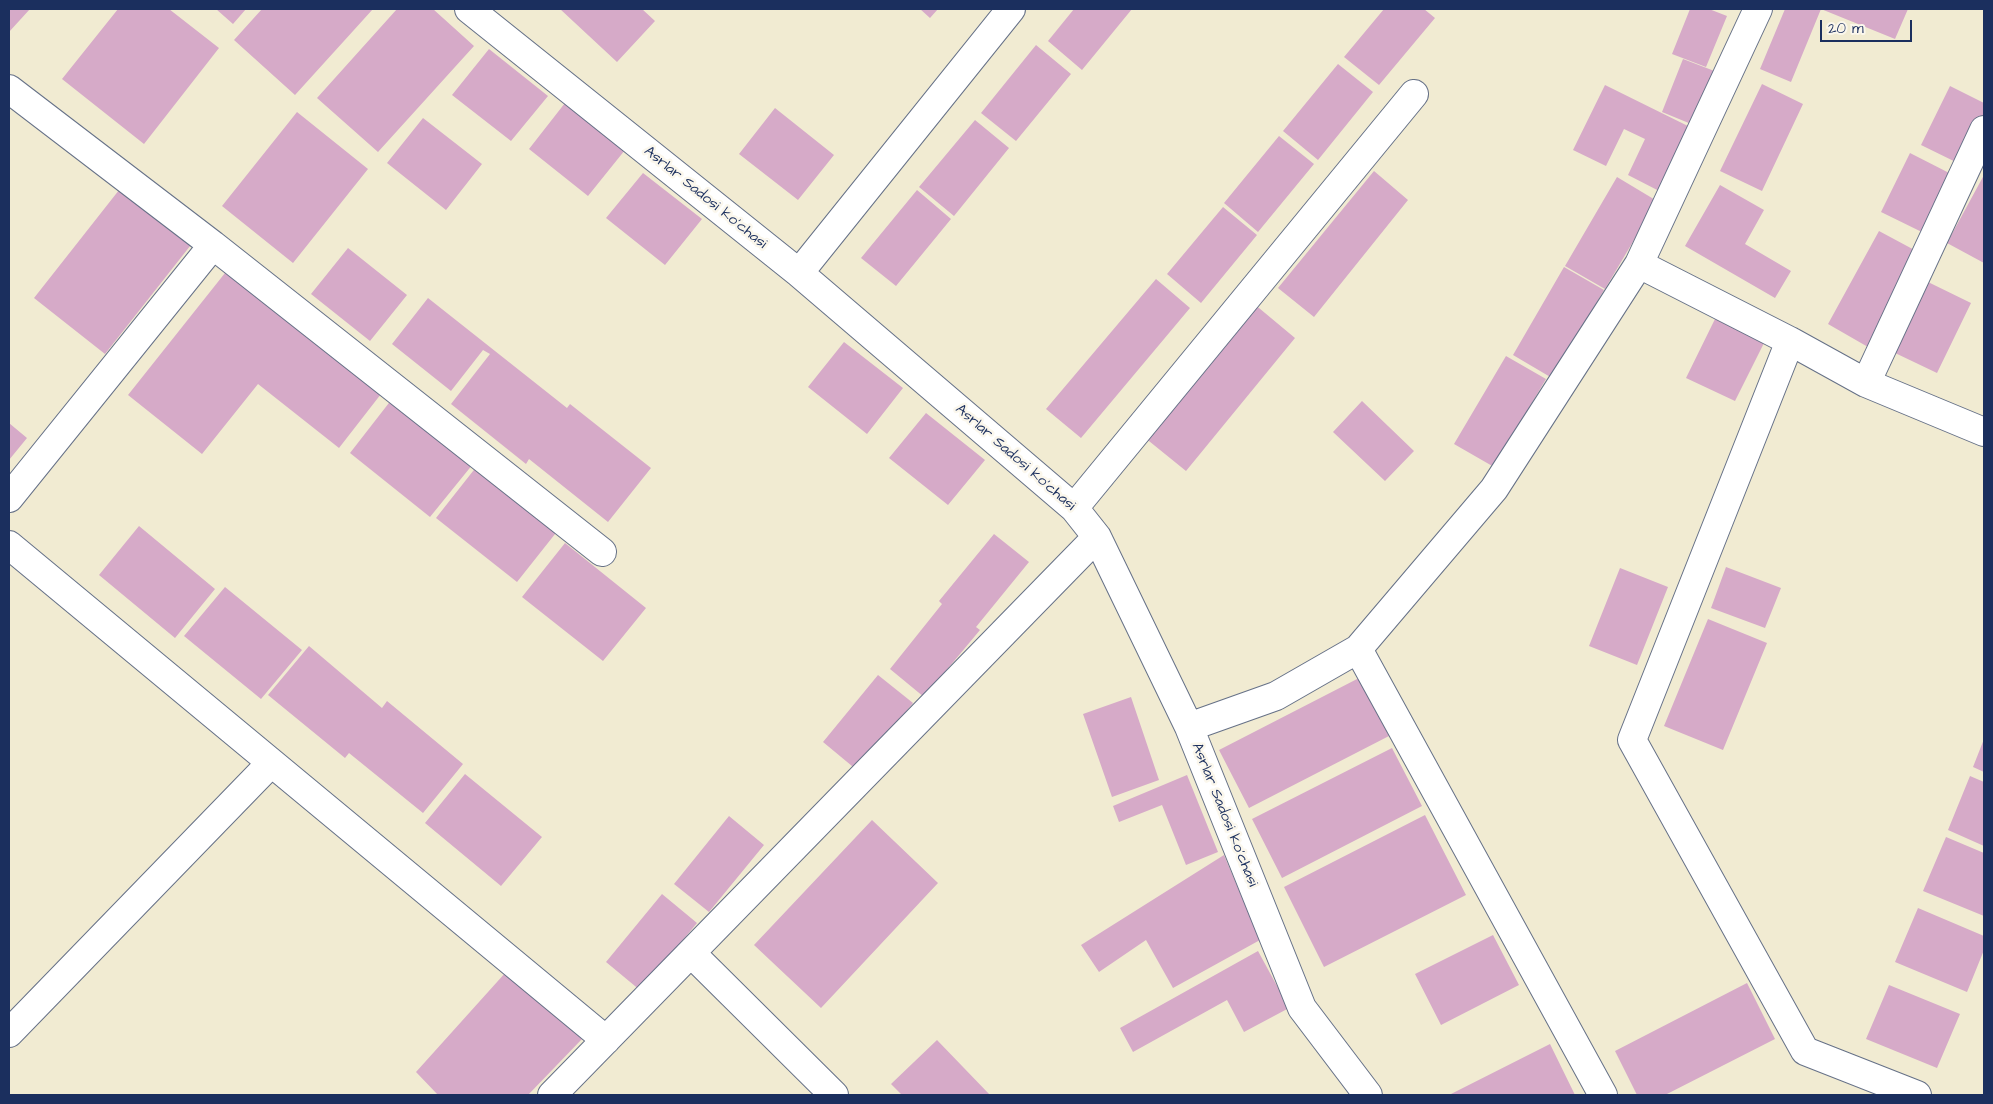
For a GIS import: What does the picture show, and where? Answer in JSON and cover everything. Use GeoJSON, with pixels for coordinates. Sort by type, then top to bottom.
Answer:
{"type":"FeatureCollection","features":[{"type":"Feature","properties":{"kind":"street","name":"Asrlar Sadosi ko'chasi"},"geometry":{"type":"LineString","coordinates":[[469,9],[799,273],[1074,508],[1097,537],[1189,727],[1302,1008],[1368,1095]]}},
{"type":"Feature","properties":{"kind":"street"},"geometry":{"type":"LineString","coordinates":[[799,273],[1011,9]]}},
{"type":"Feature","properties":{"kind":"street"},"geometry":{"type":"LineString","coordinates":[[1189,727],[1276,696],[1358,649],[1494,489],[1639,264],[1758,9]]}},
{"type":"Feature","properties":{"kind":"street"},"geometry":{"type":"LineString","coordinates":[[9,88],[213,245],[602,552]]}},
{"type":"Feature","properties":{"kind":"street"},"geometry":{"type":"LineString","coordinates":[[1074,508],[1414,94]]}},
{"type":"Feature","properties":{"kind":"street"},"geometry":{"type":"LineString","coordinates":[[1866,383],[1984,130]]}},
{"type":"Feature","properties":{"kind":"street"},"geometry":{"type":"LineString","coordinates":[[9,498],[213,245]]}},
{"type":"Feature","properties":{"kind":"street"},"geometry":{"type":"LineString","coordinates":[[1639,264],[1790,341],[1866,383],[1984,432]]}},
{"type":"Feature","properties":{"kind":"street"},"geometry":{"type":"LineString","coordinates":[[1790,341],[1632,740],[1805,1051],[1917,1095]]}},
{"type":"Feature","properties":{"kind":"street"},"geometry":{"type":"LineString","coordinates":[[552,1095],[1097,537]]}},
{"type":"Feature","properties":{"kind":"street"},"geometry":{"type":"LineString","coordinates":[[9,545],[606,1040]]}},
{"type":"Feature","properties":{"kind":"street"},"geometry":{"type":"LineString","coordinates":[[1358,649],[1603,1095]]}},
{"type":"Feature","properties":{"kind":"street"},"geometry":{"type":"LineString","coordinates":[[9,1033],[271,763]]}},
{"type":"Feature","properties":{"kind":"street"},"geometry":{"type":"LineString","coordinates":[[691,953],[834,1095]]}},
{"type":"Feature","properties":{"kind":"building"},"geometry":{"type":"Polygon","coordinates":[[[9,9],[30,9],[9,32],[9,9]]]}},
{"type":"Feature","properties":{"kind":"building"},"geometry":{"type":"Polygon","coordinates":[[[118,9],[169,9],[219,48],[144,144],[62,79],[118,9]]]}},
{"type":"Feature","properties":{"kind":"building"},"geometry":{"type":"Polygon","coordinates":[[[216,9],[246,9],[233,24],[216,9]]]}},
{"type":"Feature","properties":{"kind":"building"},"geometry":{"type":"Polygon","coordinates":[[[262,9],[373,9],[295,95],[234,40],[262,9]]]}},
{"type":"Feature","properties":{"kind":"building"},"geometry":{"type":"Polygon","coordinates":[[[397,9],[433,9],[474,46],[378,152],[317,98],[397,9]]]}},
{"type":"Feature","properties":{"kind":"building"},"geometry":{"type":"Polygon","coordinates":[[[560,9],[642,9],[655,21],[617,62],[560,9]]]}},
{"type":"Feature","properties":{"kind":"building"},"geometry":{"type":"Polygon","coordinates":[[[920,9],[938,9],[930,18],[920,9]]]}},
{"type":"Feature","properties":{"kind":"building"},"geometry":{"type":"Polygon","coordinates":[[[1074,9],[1132,9],[1082,70],[1048,41],[1074,9]]]}},
{"type":"Feature","properties":{"kind":"building"},"geometry":{"type":"Polygon","coordinates":[[[1384,9],[1424,9],[1435,18],[1379,85],[1344,57],[1384,9]]]}},
{"type":"Feature","properties":{"kind":"building"},"geometry":{"type":"Polygon","coordinates":[[[1690,9],[1709,9],[1727,16],[1706,67],[1672,54],[1690,9]]]}},
{"type":"Feature","properties":{"kind":"building"},"geometry":{"type":"Polygon","coordinates":[[[1785,9],[1821,9],[1791,82],[1760,69],[1785,9]]]}},
{"type":"Feature","properties":{"kind":"building"},"geometry":{"type":"Polygon","coordinates":[[[1821,9],[1908,9],[1895,39],[1821,9]]]}},
{"type":"Feature","properties":{"kind":"building"},"geometry":{"type":"Polygon","coordinates":[[[1036,45],[1071,74],[1016,141],[981,113],[1036,45]]]}},
{"type":"Feature","properties":{"kind":"building"},"geometry":{"type":"Polygon","coordinates":[[[489,49],[548,96],[511,141],[452,95],[489,49]]]}},
{"type":"Feature","properties":{"kind":"building"},"geometry":{"type":"Polygon","coordinates":[[[1683,59],[1717,72],[1696,126],[1662,112],[1683,59]]]}},
{"type":"Feature","properties":{"kind":"building"},"geometry":{"type":"Polygon","coordinates":[[[1338,64],[1373,92],[1318,160],[1283,131],[1338,64]]]}},
{"type":"Feature","properties":{"kind":"building"},"geometry":{"type":"Polygon","coordinates":[[[1762,84],[1803,104],[1762,191],[1720,171],[1762,84]]]}},
{"type":"Feature","properties":{"kind":"building"},"geometry":{"type":"Polygon","coordinates":[[[1605,85],[1696,130],[1665,194],[1628,175],[1645,139],[1624,129],[1606,166],[1573,150],[1605,85]]]}},
{"type":"Feature","properties":{"kind":"building"},"geometry":{"type":"Polygon","coordinates":[[[1950,86],[1984,103],[1984,139],[1970,169],[1921,145],[1950,86]]]}},
{"type":"Feature","properties":{"kind":"building"},"geometry":{"type":"Polygon","coordinates":[[[565,103],[625,150],[588,196],[529,149],[565,103]]]}},
{"type":"Feature","properties":{"kind":"building"},"geometry":{"type":"Polygon","coordinates":[[[775,108],[834,155],[798,200],[739,154],[775,108]]]}},
{"type":"Feature","properties":{"kind":"building"},"geometry":{"type":"Polygon","coordinates":[[[297,112],[368,169],[293,263],[222,206],[297,112]]]}},
{"type":"Feature","properties":{"kind":"building"},"geometry":{"type":"Polygon","coordinates":[[[423,118],[482,164],[446,210],[387,163],[423,118]]]}},
{"type":"Feature","properties":{"kind":"building"},"geometry":{"type":"Polygon","coordinates":[[[975,120],[1009,148],[954,216],[919,187],[975,120]]]}},
{"type":"Feature","properties":{"kind":"building"},"geometry":{"type":"Polygon","coordinates":[[[1279,136],[1314,164],[1258,232],[1224,203],[1279,136]]]}},
{"type":"Feature","properties":{"kind":"building"},"geometry":{"type":"Polygon","coordinates":[[[1910,153],[1959,178],[1930,236],[1881,212],[1910,153]]]}},
{"type":"Feature","properties":{"kind":"building"},"geometry":{"type":"Polygon","coordinates":[[[1374,171],[1408,200],[1314,317],[1278,288],[1374,171]]]}},
{"type":"Feature","properties":{"kind":"building"},"geometry":{"type":"Polygon","coordinates":[[[643,173],[702,219],[665,265],[606,218],[643,173]]]}},
{"type":"Feature","properties":{"kind":"building"},"geometry":{"type":"Polygon","coordinates":[[[1984,175],[1984,263],[1947,243],[1984,175]]]}},
{"type":"Feature","properties":{"kind":"building"},"geometry":{"type":"Polygon","coordinates":[[[1617,177],[1657,201],[1605,289],[1565,266],[1617,177]]]}},
{"type":"Feature","properties":{"kind":"building"},"geometry":{"type":"Polygon","coordinates":[[[123,185],[194,241],[105,354],[34,298],[123,185]]]}},
{"type":"Feature","properties":{"kind":"building"},"geometry":{"type":"Polygon","coordinates":[[[1720,185],[1764,210],[1745,244],[1791,271],[1775,298],[1685,246],[1720,185]]]}},
{"type":"Feature","properties":{"kind":"building"},"geometry":{"type":"Polygon","coordinates":[[[917,190],[951,219],[896,286],[861,258],[917,190]]]}},
{"type":"Feature","properties":{"kind":"building"},"geometry":{"type":"Polygon","coordinates":[[[1223,207],[1257,235],[1201,303],[1167,274],[1223,207]]]}},
{"type":"Feature","properties":{"kind":"building"},"geometry":{"type":"Polygon","coordinates":[[[1879,231],[1920,253],[1868,347],[1828,324],[1879,231]]]}},
{"type":"Feature","properties":{"kind":"building"},"geometry":{"type":"Polygon","coordinates":[[[348,248],[407,295],[370,341],[311,294],[348,248]]]}},
{"type":"Feature","properties":{"kind":"building"},"geometry":{"type":"Polygon","coordinates":[[[1564,267],[1604,290],[1552,378],[1513,355],[1564,267]]]}},
{"type":"Feature","properties":{"kind":"building"},"geometry":{"type":"Polygon","coordinates":[[[225,273],[381,394],[339,448],[258,384],[202,454],[128,395],[225,273]]]}},
{"type":"Feature","properties":{"kind":"building"},"geometry":{"type":"Polygon","coordinates":[[[1156,279],[1190,308],[1081,438],[1046,409],[1156,279]]]}},
{"type":"Feature","properties":{"kind":"building"},"geometry":{"type":"Polygon","coordinates":[[[1928,282],[1971,303],[1937,373],[1893,352],[1928,282]]]}},
{"type":"Feature","properties":{"kind":"building"},"geometry":{"type":"Polygon","coordinates":[[[428,298],[567,408],[570,404],[651,468],[608,522],[529,459],[526,464],[451,404],[490,354],[483,350],[451,391],[392,344],[428,298]]]}},
{"type":"Feature","properties":{"kind":"building"},"geometry":{"type":"Polygon","coordinates":[[[1253,303],[1295,338],[1186,471],[1144,437],[1253,303]]]}},
{"type":"Feature","properties":{"kind":"building"},"geometry":{"type":"Polygon","coordinates":[[[1715,319],[1764,343],[1735,401],[1686,378],[1715,319]]]}},
{"type":"Feature","properties":{"kind":"building"},"geometry":{"type":"Polygon","coordinates":[[[844,342],[903,388],[867,434],[808,387],[844,342]]]}},
{"type":"Feature","properties":{"kind":"building"},"geometry":{"type":"Polygon","coordinates":[[[1506,356],[1546,379],[1494,467],[1454,444],[1506,356]]]}},
{"type":"Feature","properties":{"kind":"building"},"geometry":{"type":"Polygon","coordinates":[[[392,399],[473,464],[430,517],[350,453],[392,399]]]}},
{"type":"Feature","properties":{"kind":"building"},"geometry":{"type":"Polygon","coordinates":[[[1362,401],[1414,451],[1385,481],[1333,432],[1362,401]]]}},
{"type":"Feature","properties":{"kind":"building"},"geometry":{"type":"Polygon","coordinates":[[[926,413],[985,460],[948,505],[889,458],[926,413]]]}},
{"type":"Feature","properties":{"kind":"building"},"geometry":{"type":"Polygon","coordinates":[[[9,423],[27,438],[9,460],[9,423]]]}},
{"type":"Feature","properties":{"kind":"building"},"geometry":{"type":"Polygon","coordinates":[[[477,466],[559,529],[517,582],[436,518],[477,466]]]}},
{"type":"Feature","properties":{"kind":"building"},"geometry":{"type":"Polygon","coordinates":[[[139,526],[215,589],[175,638],[99,575],[139,526]]]}},
{"type":"Feature","properties":{"kind":"building"},"geometry":{"type":"Polygon","coordinates":[[[994,534],[1029,562],[976,627],[980,630],[924,697],[890,669],[942,604],[939,601],[994,534]]]}},
{"type":"Feature","properties":{"kind":"building"},"geometry":{"type":"Polygon","coordinates":[[[565,543],[646,608],[603,661],[522,597],[565,543]]]}},
{"type":"Feature","properties":{"kind":"building"},"geometry":{"type":"Polygon","coordinates":[[[1726,567],[1781,588],[1765,628],[1711,608],[1726,567]]]}},
{"type":"Feature","properties":{"kind":"building"},"geometry":{"type":"Polygon","coordinates":[[[1620,568],[1668,587],[1637,665],[1589,646],[1620,568]]]}},
{"type":"Feature","properties":{"kind":"building"},"geometry":{"type":"Polygon","coordinates":[[[225,587],[302,650],[261,699],[184,636],[225,587]]]}},
{"type":"Feature","properties":{"kind":"building"},"geometry":{"type":"Polygon","coordinates":[[[1708,619],[1767,643],[1723,750],[1664,726],[1708,619]]]}},
{"type":"Feature","properties":{"kind":"building"},"geometry":{"type":"Polygon","coordinates":[[[309,646],[382,708],[387,701],[463,764],[423,813],[349,753],[345,758],[268,695],[309,646]]]}},
{"type":"Feature","properties":{"kind":"building"},"geometry":{"type":"Polygon","coordinates":[[[878,675],[913,703],[858,771],[823,742],[878,675]]]}},
{"type":"Feature","properties":{"kind":"building"},"geometry":{"type":"Polygon","coordinates":[[[1359,678],[1389,736],[1249,808],[1219,750],[1359,678]]]}},
{"type":"Feature","properties":{"kind":"building"},"geometry":{"type":"Polygon","coordinates":[[[1131,697],[1159,780],[1112,797],[1083,714],[1131,697]]]}},
{"type":"Feature","properties":{"kind":"building"},"geometry":{"type":"Polygon","coordinates":[[[1984,739],[1984,772],[1973,767],[1984,739]]]}},
{"type":"Feature","properties":{"kind":"building"},"geometry":{"type":"Polygon","coordinates":[[[1392,748],[1422,806],[1282,878],[1252,819],[1392,748]]]}},
{"type":"Feature","properties":{"kind":"building"},"geometry":{"type":"Polygon","coordinates":[[[465,774],[542,837],[501,886],[425,823],[465,774]]]}},
{"type":"Feature","properties":{"kind":"building"},"geometry":{"type":"Polygon","coordinates":[[[1187,775],[1218,852],[1186,865],[1162,805],[1119,822],[1113,806],[1187,775]]]}},
{"type":"Feature","properties":{"kind":"building"},"geometry":{"type":"Polygon","coordinates":[[[1970,776],[1984,782],[1984,846],[1948,830],[1970,776]]]}},
{"type":"Feature","properties":{"kind":"building"},"geometry":{"type":"Polygon","coordinates":[[[1425,815],[1466,895],[1324,967],[1284,887],[1425,815]]]}},
{"type":"Feature","properties":{"kind":"building"},"geometry":{"type":"Polygon","coordinates":[[[729,816],[764,845],[709,912],[674,884],[729,816]]]}},
{"type":"Feature","properties":{"kind":"building"},"geometry":{"type":"Polygon","coordinates":[[[872,820],[938,883],[821,1008],[754,945],[872,820]]]}},
{"type":"Feature","properties":{"kind":"building"},"geometry":{"type":"Polygon","coordinates":[[[1946,837],[1984,853],[1984,916],[1923,891],[1946,837]]]}},
{"type":"Feature","properties":{"kind":"building"},"geometry":{"type":"Polygon","coordinates":[[[1224,855],[1260,940],[1173,988],[1146,940],[1099,972],[1081,945],[1224,855]]]}},
{"type":"Feature","properties":{"kind":"building"},"geometry":{"type":"Polygon","coordinates":[[[662,894],[697,923],[641,991],[606,962],[662,894]]]}},
{"type":"Feature","properties":{"kind":"building"},"geometry":{"type":"Polygon","coordinates":[[[1918,908],[1984,936],[1984,950],[1967,992],[1895,962],[1918,908]]]}},
{"type":"Feature","properties":{"kind":"building"},"geometry":{"type":"Polygon","coordinates":[[[1493,935],[1519,985],[1441,1025],[1415,974],[1493,935]]]}},
{"type":"Feature","properties":{"kind":"building"},"geometry":{"type":"Polygon","coordinates":[[[1258,951],[1289,1008],[1244,1032],[1227,1000],[1133,1052],[1120,1028],[1258,951]]]}},
{"type":"Feature","properties":{"kind":"building"},"geometry":{"type":"Polygon","coordinates":[[[506,972],[582,1039],[528,1095],[438,1095],[416,1072],[506,972]]]}},
{"type":"Feature","properties":{"kind":"building"},"geometry":{"type":"Polygon","coordinates":[[[1747,983],[1775,1039],[1665,1095],[1637,1095],[1615,1051],[1747,983]]]}},
{"type":"Feature","properties":{"kind":"building"},"geometry":{"type":"Polygon","coordinates":[[[1889,985],[1960,1014],[1937,1068],[1866,1039],[1889,985]]]}},
{"type":"Feature","properties":{"kind":"building"},"geometry":{"type":"Polygon","coordinates":[[[937,1040],[990,1095],[902,1095],[891,1084],[937,1040]]]}},
{"type":"Feature","properties":{"kind":"building"},"geometry":{"type":"Polygon","coordinates":[[[1550,1044],[1575,1095],[1449,1095],[1550,1044]]]}}]}
